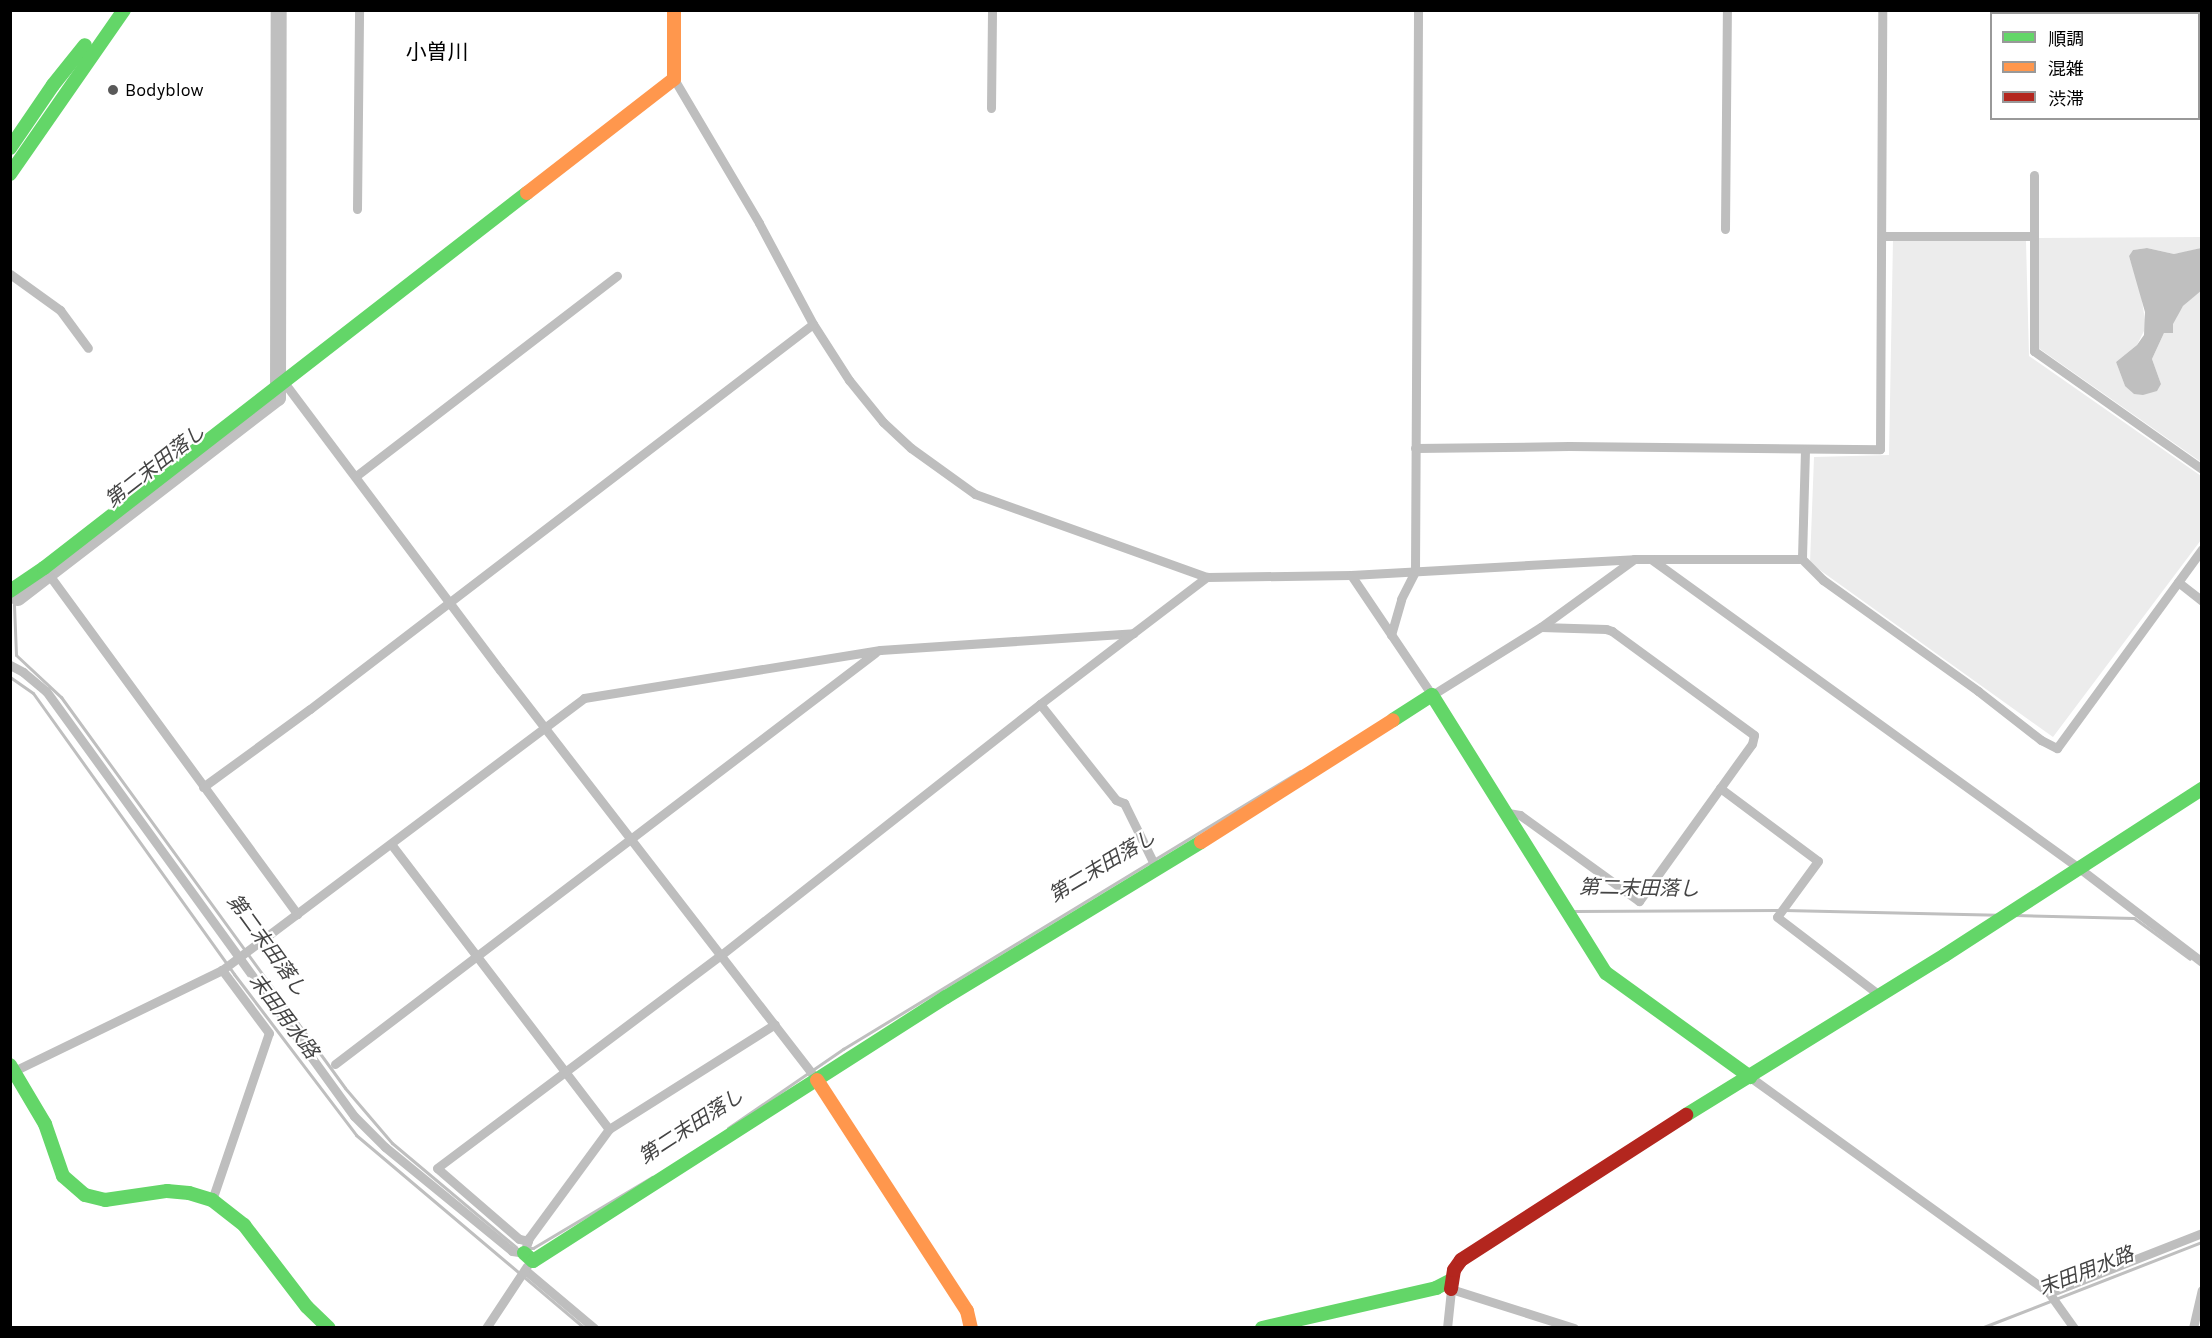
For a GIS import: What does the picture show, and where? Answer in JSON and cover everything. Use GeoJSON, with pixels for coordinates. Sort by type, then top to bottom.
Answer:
{"type":"FeatureCollection","features":[{"type":"Feature","properties":{"kind":"main road"},"geometry":{"type":"LineString","coordinates":[[10,148],[53,85],[78,56],[110,10]]}},
{"type":"Feature","properties":{"kind":"main road"},"geometry":{"type":"LineString","coordinates":[[10,174],[124,10]]}},
{"type":"Feature","properties":{"kind":"main road"},"geometry":{"type":"LineString","coordinates":[[10,591],[44,568],[674,80],[674,10]]}},
{"type":"Feature","properties":{"kind":"main road"},"geometry":{"type":"LineString","coordinates":[[527,1256],[817,1080],[1432,695],[1508,813],[1606,973],[1750,1077]]}},
{"type":"Feature","properties":{"kind":"main road"},"geometry":{"type":"LineString","coordinates":[[1262,1328],[1451,1284],[1454,1270],[1461,1260],[1878,994],[1945,955],[2202,789]]}},
{"type":"Feature","properties":{"kind":"main road"},"geometry":{"type":"LineString","coordinates":[[12,1068],[45,1124],[63,1176],[85,1195],[105,1200],[167,1191],[189,1193],[212,1200],[244,1225],[307,1307],[329,1328]]}},
{"type":"Feature","properties":{"kind":"main road"},"geometry":{"type":"LineString","coordinates":[[817,1080],[967,1311],[971,1328]]}},
{"type":"Feature","properties":{"kind":"street"},"geometry":{"type":"LineString","coordinates":[[357,208],[359,10]]}},
{"type":"Feature","properties":{"kind":"street"},"geometry":{"type":"LineString","coordinates":[[991,108],[992,10]]}},
{"type":"Feature","properties":{"kind":"street"},"geometry":{"type":"LineString","coordinates":[[1391,635],[1401,598],[1415,571],[1418,10]]}},
{"type":"Feature","properties":{"kind":"street"},"geometry":{"type":"LineString","coordinates":[[1725,229],[1727,10]]}},
{"type":"Feature","properties":{"kind":"street"},"geometry":{"type":"LineString","coordinates":[[1415,448],[1569,446],[1880,449],[1882,10]]}},
{"type":"Feature","properties":{"kind":"street"},"geometry":{"type":"LineString","coordinates":[[674,80],[759,223],[813,324],[849,380],[883,422],[911,448],[975,494],[1207,577],[1352,574],[1634,559],[1802,559],[1823,580],[1978,691],[2041,740],[2057,748],[2202,549]]}},
{"type":"Feature","properties":{"kind":"street"},"geometry":{"type":"LineString","coordinates":[[2034,175],[2034,351],[2202,469]]}},
{"type":"Feature","properties":{"kind":"street"},"geometry":{"type":"LineString","coordinates":[[1882,236],[2033,236]]}},
{"type":"Feature","properties":{"kind":"street"},"geometry":{"type":"LineString","coordinates":[[10,274],[60,310],[88,348]]}},
{"type":"Feature","properties":{"kind":"street"},"geometry":{"type":"LineString","coordinates":[[356,476],[617,276]]}},
{"type":"Feature","properties":{"kind":"street"},"geometry":{"type":"LineString","coordinates":[[204,787],[813,324]]}},
{"type":"Feature","properties":{"kind":"street"},"geometry":{"type":"LineString","coordinates":[[283,381],[817,1080]]}},
{"type":"Feature","properties":{"kind":"street"},"geometry":{"type":"LineString","coordinates":[[1802,559],[1805,450]]}},
{"type":"Feature","properties":{"kind":"street"},"geometry":{"type":"LineString","coordinates":[[1352,574],[1432,695],[1541,627],[1634,559]]}},
{"type":"Feature","properties":{"kind":"street"},"geometry":{"type":"LineString","coordinates":[[1651,559],[2079,868],[2202,962]]}},
{"type":"Feature","properties":{"kind":"street"},"geometry":{"type":"LineString","coordinates":[[44,568],[297,914]]}},
{"type":"Feature","properties":{"kind":"street"},"geometry":{"type":"LineString","coordinates":[[594,1328],[527,1256],[519,1239],[437,1168],[721,955],[1040,704],[1207,577]]}},
{"type":"Feature","properties":{"kind":"street"},"geometry":{"type":"LineString","coordinates":[[2178,582],[2202,601]]}},
{"type":"Feature","properties":{"kind":"street"},"geometry":{"type":"LineString","coordinates":[[1508,813],[1520,815],[1639,901],[1752,744],[1754,735],[1612,632],[1606,629],[1541,627]]}},
{"type":"Feature","properties":{"kind":"street"},"geometry":{"type":"LineString","coordinates":[[12,1068],[222,970],[584,698],[880,650],[1133,633]]}},
{"type":"Feature","properties":{"kind":"street"},"geometry":{"type":"LineString","coordinates":[[335,1064],[880,650]]}},
{"type":"Feature","properties":{"kind":"street"},"geometry":{"type":"LineString","coordinates":[[10,665],[23,672],[46,691],[354,1116],[385,1147],[512,1251],[527,1256]]}},
{"type":"Feature","properties":{"kind":"street"},"geometry":{"type":"LineString","coordinates":[[1040,704],[1116,800],[1124,803],[1156,868]]}},
{"type":"Feature","properties":{"kind":"street"},"geometry":{"type":"LineString","coordinates":[[1720,788],[1818,861],[1777,917],[1878,994]]}},
{"type":"Feature","properties":{"kind":"street"},"geometry":{"type":"LineString","coordinates":[[391,844],[609,1129]]}},
{"type":"Feature","properties":{"kind":"street"},"geometry":{"type":"LineString","coordinates":[[212,1200],[269,1033],[222,970]]}},
{"type":"Feature","properties":{"kind":"street"},"geometry":{"type":"LineString","coordinates":[[486,1328],[527,1256],[609,1129],[775,1024]]}},
{"type":"Feature","properties":{"kind":"street"},"geometry":{"type":"LineString","coordinates":[[1750,1077],[2049,1293],[2074,1328]]}},
{"type":"Feature","properties":{"kind":"street"},"geometry":{"type":"LineString","coordinates":[[2049,1293],[2202,1233]]}},
{"type":"Feature","properties":{"kind":"street"},"geometry":{"type":"LineString","coordinates":[[1447,1328],[1451,1284],[1574,1328]]}},
{"type":"Feature","properties":{"kind":"street"},"geometry":{"type":"LineString","coordinates":[[2193,1328],[2202,1290]]}},
{"type":"Feature","properties":{"kind":"shaded area"},"geometry":{"type":"Polygon","coordinates":[[[2201,237],[2201,248],[2185,252],[2174,254],[2147,248],[2133,250],[2129,256],[2141,294],[2146,327],[2137,345],[2116,362],[2125,386],[2161,384],[2152,359],[2164,333],[2183,306],[2201,290],[2201,462],[2037,347],[2036,238],[2201,237]]]}},
{"type":"Feature","properties":{"kind":"shaded area"},"geometry":{"type":"Polygon","coordinates":[[[1893,239],[2026,241],[2029,356],[2201,476],[2201,540],[2053,737],[1810,563],[1814,457],[1889,455],[1893,239]]]}},
{"type":"Feature","properties":{"kind":"shaded area"},"geometry":{"type":"Polygon","coordinates":[[[2147,248],[2174,254],[2201,248],[2202,290],[2183,306],[2173,324],[2173,333],[2164,333],[2152,359],[2161,384],[2157,391],[2143,395],[2134,394],[2125,386],[2116,362],[2137,345],[2144,335],[2145,312],[2129,256],[2133,250],[2147,248]]]}},
{"type":"Feature","properties":{"kind":"waterway","name":"第二末田落し"},"geometry":{"type":"LineString","coordinates":[[18,598],[278,398],[279,10]]}},
{"type":"Feature","properties":{"kind":"waterway","name":"第二末田落し"},"geometry":{"type":"LineString","coordinates":[[18,598],[14,605],[16,655],[61,697],[345,1088],[392,1143],[516,1247]]}},
{"type":"Feature","properties":{"kind":"waterway","name":"末田用水路"},"geometry":{"type":"LineString","coordinates":[[10,677],[33,693],[234,974],[356,1135],[584,1328]]}},
{"type":"Feature","properties":{"kind":"waterway","name":"第二末田落し"},"geometry":{"type":"LineString","coordinates":[[728,1128],[843,1049],[1300,771]]}},
{"type":"Feature","properties":{"kind":"waterway","name":"第二末田落し"},"geometry":{"type":"LineString","coordinates":[[1574,911],[1778,910]]}},
{"type":"Feature","properties":{"kind":"waterway","name":"第二末田落し"},"geometry":{"type":"LineString","coordinates":[[1784,910],[1997,915]]}},
{"type":"Feature","properties":{"kind":"waterway","name":"第二末田落し"},"geometry":{"type":"LineString","coordinates":[[2015,915],[2134,918],[2190,959]]}},
{"type":"Feature","properties":{"kind":"waterway","name":"第二末田落し"},"geometry":{"type":"LineString","coordinates":[[528,1248],[533,1248],[652,1177]]}},
{"type":"Feature","properties":{"kind":"waterway","name":"末田用水路"},"geometry":{"type":"LineString","coordinates":[[1981,1328],[2202,1242]]}},
{"type":"Feature","properties":{"kind":"traffic: fast"},"geometry":{"type":"LineString","coordinates":[[10,174],[124,10]]}},
{"type":"Feature","properties":{"kind":"traffic: fast"},"geometry":{"type":"LineString","coordinates":[[10,148],[53,85],[85,45]]}},
{"type":"Feature","properties":{"kind":"traffic: fast"},"geometry":{"type":"LineString","coordinates":[[10,591],[44,568],[527,193]]}},
{"type":"Feature","properties":{"kind":"traffic: fast"},"geometry":{"type":"LineString","coordinates":[[1393,720],[1432,695],[1606,973],[1750,1077]]}},
{"type":"Feature","properties":{"kind":"traffic: fast"},"geometry":{"type":"LineString","coordinates":[[1686,1115],[1945,955],[2202,789]]}},
{"type":"Feature","properties":{"kind":"traffic: fast"},"geometry":{"type":"LineString","coordinates":[[524,1253],[533,1261],[946,997],[1201,842]]}},
{"type":"Feature","properties":{"kind":"traffic: fast"},"geometry":{"type":"LineString","coordinates":[[10,1065],[45,1124],[63,1176],[85,1195],[105,1200],[167,1191],[189,1193],[212,1200],[244,1225],[307,1307],[329,1328]]}},
{"type":"Feature","properties":{"kind":"traffic: fast"},"geometry":{"type":"LineString","coordinates":[[1262,1328],[1436,1288],[1452,1280]]}},
{"type":"Feature","properties":{"kind":"traffic: slow"},"geometry":{"type":"LineString","coordinates":[[527,193],[674,79],[674,10]]}},
{"type":"Feature","properties":{"kind":"traffic: slow"},"geometry":{"type":"LineString","coordinates":[[1201,842],[1393,720]]}},
{"type":"Feature","properties":{"kind":"traffic: slow"},"geometry":{"type":"LineString","coordinates":[[817,1080],[967,1311],[971,1328]]}},
{"type":"Feature","properties":{"kind":"traffic: jam"},"geometry":{"type":"LineString","coordinates":[[1451,1289],[1454,1270],[1461,1260],[1686,1115]]}},
{"type":"Feature","properties":{"kind":"place","name":"Bodyblow"},"geometry":{"type":"Point","coordinates":[113,90]}},
{"type":"Feature","properties":{"kind":"district","name":"小曽川"},"geometry":{"type":"Point","coordinates":[437,52]}}]}
